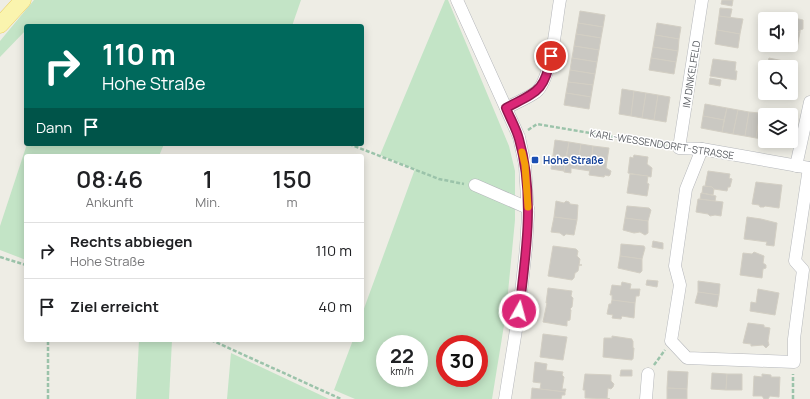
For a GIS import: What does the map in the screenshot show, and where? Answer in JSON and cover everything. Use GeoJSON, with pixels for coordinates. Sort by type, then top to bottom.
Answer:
{"type":"FeatureCollection","features":[{"type":"Feature","properties":{"kind":"main road"},"geometry":{"type":"LineString","coordinates":[[0,25],[23,0]]}},
{"type":"Feature","properties":{"kind":"street"},"geometry":{"type":"LineString","coordinates":[[457,0],[519,137],[525,165],[528,208],[526,248],[519,311],[505,399]]}},
{"type":"Feature","properties":{"kind":"street"},"geometry":{"type":"LineString","coordinates":[[506,108],[536,92],[543,83],[548,70],[560,0]]}},
{"type":"Feature","properties":{"kind":"street","name":"IM DINKELFELD"},"geometry":{"type":"LineString","coordinates":[[680,148],[702,0]]}},
{"type":"Feature","properties":{"kind":"street"},"geometry":{"type":"LineString","coordinates":[[796,166],[810,102]]}},
{"type":"Feature","properties":{"kind":"street","name":"KARL-WESSENDORFT-STRASSE"},"geometry":{"type":"LineString","coordinates":[[680,148],[702,149],[809,168]]}},
{"type":"Feature","properties":{"kind":"street"},"geometry":{"type":"LineString","coordinates":[[702,149],[686,189],[675,266],[680,285],[671,341],[687,358],[794,362],[794,339],[803,270],[795,261],[809,168]]}},
{"type":"Feature","properties":{"kind":"street"},"geometry":{"type":"LineString","coordinates":[[474,186],[528,208]]}},
{"type":"Feature","properties":{"kind":"street"},"geometry":{"type":"LineString","coordinates":[[646,399],[648,374]]}},
{"type":"Feature","properties":{"kind":"path","name":"KARL-WESSENDORFT-STRASSE"},"geometry":{"type":"LineString","coordinates":[[519,137],[537,124],[680,148]]}},
{"type":"Feature","properties":{"kind":"path"},"geometry":{"type":"LineString","coordinates":[[354,146],[439,179],[474,186]]}},
{"type":"Feature","properties":{"kind":"path"},"geometry":{"type":"LineString","coordinates":[[0,257],[24,264]]}},
{"type":"Feature","properties":{"kind":"path"},"geometry":{"type":"LineString","coordinates":[[648,374],[671,341]]}},
{"type":"Feature","properties":{"kind":"path"},"geometry":{"type":"LineString","coordinates":[[48,342],[48,399]]}},
{"type":"Feature","properties":{"kind":"path"},"geometry":{"type":"LineString","coordinates":[[215,342],[342,399]]}},
{"type":"Feature","properties":{"kind":"path"},"geometry":{"type":"LineString","coordinates":[[793,399],[794,362]]}},
{"type":"Feature","properties":{"kind":"green space"},"geometry":{"type":"Polygon","coordinates":[[[34,0],[301,0],[293,24],[24,24],[24,32],[0,57],[0,41],[34,0]]]}},
{"type":"Feature","properties":{"kind":"green space"},"geometry":{"type":"Polygon","coordinates":[[[445,0],[448,0],[509,146],[515,171],[515,220],[506,313],[492,399],[355,399],[334,390],[352,342],[364,342],[364,309],[415,169],[380,155],[445,0]]]}},
{"type":"Feature","properties":{"kind":"green space"},"geometry":{"type":"Polygon","coordinates":[[[26,146],[163,146],[160,154],[24,154],[24,259],[0,250],[0,226],[26,146]]]}},
{"type":"Feature","properties":{"kind":"green space"},"geometry":{"type":"Polygon","coordinates":[[[139,342],[172,342],[169,399],[136,399],[139,342]]]}},
{"type":"Feature","properties":{"kind":"green space"},"geometry":{"type":"Polygon","coordinates":[[[231,353],[329,399],[227,399],[231,353]]]}},
{"type":"Feature","properties":{"kind":"building"},"geometry":{"type":"Polygon","coordinates":[[[722,0],[733,0],[732,6],[721,4],[722,0]]]}},
{"type":"Feature","properties":{"kind":"building"},"geometry":{"type":"Polygon","coordinates":[[[720,8],[732,9],[730,18],[719,16],[720,8]]]}},
{"type":"Feature","properties":{"kind":"building"},"geometry":{"type":"Polygon","coordinates":[[[580,11],[605,15],[603,27],[578,23],[580,11]]]}},
{"type":"Feature","properties":{"kind":"building"},"geometry":{"type":"Polygon","coordinates":[[[719,16],[743,19],[740,34],[717,30],[719,16]]]}},
{"type":"Feature","properties":{"kind":"building"},"geometry":{"type":"Polygon","coordinates":[[[798,19],[803,20],[803,29],[800,30],[800,32],[798,32],[798,19]]]}},
{"type":"Feature","properties":{"kind":"building"},"geometry":{"type":"Polygon","coordinates":[[[578,23],[603,27],[601,38],[576,34],[578,23]]]}},
{"type":"Feature","properties":{"kind":"building"},"geometry":{"type":"Polygon","coordinates":[[[657,23],[681,27],[679,39],[655,35],[657,23]]]}},
{"type":"Feature","properties":{"kind":"building"},"geometry":{"type":"Polygon","coordinates":[[[717,30],[740,34],[738,48],[715,44],[717,30]]]}},
{"type":"Feature","properties":{"kind":"building"},"geometry":{"type":"Polygon","coordinates":[[[798,32],[800,32],[798,43],[798,32]]]}},
{"type":"Feature","properties":{"kind":"building"},"geometry":{"type":"Polygon","coordinates":[[[576,34],[601,38],[599,50],[574,46],[576,34]]]}},
{"type":"Feature","properties":{"kind":"building"},"geometry":{"type":"Polygon","coordinates":[[[655,35],[679,39],[678,51],[653,47],[655,35]]]}},
{"type":"Feature","properties":{"kind":"building"},"geometry":{"type":"Polygon","coordinates":[[[574,46],[599,50],[597,62],[572,58],[574,46]]]}},
{"type":"Feature","properties":{"kind":"building"},"geometry":{"type":"Polygon","coordinates":[[[653,47],[678,51],[676,62],[651,58],[653,47]]]}},
{"type":"Feature","properties":{"kind":"building"},"geometry":{"type":"Polygon","coordinates":[[[572,58],[597,62],[595,74],[570,70],[572,58]]]}},
{"type":"Feature","properties":{"kind":"building"},"geometry":{"type":"Polygon","coordinates":[[[651,58],[676,62],[674,74],[649,70],[651,58]]]}},
{"type":"Feature","properties":{"kind":"building"},"geometry":{"type":"Polygon","coordinates":[[[769,58],[779,60],[769,60],[769,58]]]}},
{"type":"Feature","properties":{"kind":"building"},"geometry":{"type":"Polygon","coordinates":[[[713,59],[736,62],[736,80],[710,76],[713,59]]]}},
{"type":"Feature","properties":{"kind":"building"},"geometry":{"type":"Polygon","coordinates":[[[570,70],[595,74],[593,85],[568,82],[570,70]]]}},
{"type":"Feature","properties":{"kind":"building"},"geometry":{"type":"Polygon","coordinates":[[[710,78],[721,80],[720,86],[709,84],[710,78]]]}},
{"type":"Feature","properties":{"kind":"building"},"geometry":{"type":"Polygon","coordinates":[[[568,82],[593,85],[591,97],[566,93],[568,82]]]}},
{"type":"Feature","properties":{"kind":"building"},"geometry":{"type":"Polygon","coordinates":[[[622,89],[634,91],[631,116],[619,114],[622,89]]]}},
{"type":"Feature","properties":{"kind":"building"},"geometry":{"type":"Polygon","coordinates":[[[634,91],[646,93],[642,118],[631,116],[634,91]]]}},
{"type":"Feature","properties":{"kind":"building"},"geometry":{"type":"Polygon","coordinates":[[[566,93],[591,97],[589,109],[564,105],[566,93]]]}},
{"type":"Feature","properties":{"kind":"building"},"geometry":{"type":"Polygon","coordinates":[[[646,93],[658,95],[654,120],[642,118],[646,93]]]}},
{"type":"Feature","properties":{"kind":"building"},"geometry":{"type":"Polygon","coordinates":[[[658,95],[670,97],[666,122],[654,120],[658,95]]]}},
{"type":"Feature","properties":{"kind":"building"},"geometry":{"type":"Polygon","coordinates":[[[705,104],[727,108],[724,120],[703,116],[705,104]]]}},
{"type":"Feature","properties":{"kind":"building"},"geometry":{"type":"Polygon","coordinates":[[[727,108],[738,110],[733,134],[722,132],[727,108]]]}},
{"type":"Feature","properties":{"kind":"building"},"geometry":{"type":"Polygon","coordinates":[[[738,110],[749,112],[745,136],[733,134],[738,110]]]}},
{"type":"Feature","properties":{"kind":"building"},"geometry":{"type":"Polygon","coordinates":[[[749,112],[758,113],[756,138],[745,136],[749,112]]]}},
{"type":"Feature","properties":{"kind":"building"},"geometry":{"type":"Polygon","coordinates":[[[703,116],[724,120],[722,132],[701,128],[703,116]]]}},
{"type":"Feature","properties":{"kind":"building"},"geometry":{"type":"Polygon","coordinates":[[[758,126],[758,138],[756,138],[758,126]]]}},
{"type":"Feature","properties":{"kind":"building"},"geometry":{"type":"Polygon","coordinates":[[[555,140],[569,142],[566,157],[553,155],[555,140]]]}},
{"type":"Feature","properties":{"kind":"building"},"geometry":{"type":"Polygon","coordinates":[[[569,142],[581,144],[577,169],[571,168],[571,173],[564,172],[569,142]]]}},
{"type":"Feature","properties":{"kind":"building"},"geometry":{"type":"Polygon","coordinates":[[[581,144],[593,146],[590,171],[577,169],[581,144]]]}},
{"type":"Feature","properties":{"kind":"building"},"geometry":{"type":"Polygon","coordinates":[[[593,146],[609,148],[607,161],[592,158],[593,146]]]}},
{"type":"Feature","properties":{"kind":"building"},"geometry":{"type":"Polygon","coordinates":[[[553,155],[566,157],[564,171],[551,169],[553,155]]]}},
{"type":"Feature","properties":{"kind":"building"},"geometry":{"type":"Polygon","coordinates":[[[634,155],[648,157],[647,164],[652,168],[651,177],[628,173],[630,157],[633,158],[634,155]]]}},
{"type":"Feature","properties":{"kind":"building"},"geometry":{"type":"Polygon","coordinates":[[[592,158],[607,161],[606,168],[611,171],[609,176],[605,175],[604,177],[589,175],[592,158]]]}},
{"type":"Feature","properties":{"kind":"building"},"geometry":{"type":"Polygon","coordinates":[[[708,171],[730,174],[729,178],[732,179],[730,187],[728,187],[727,191],[705,186],[708,171]]]}},
{"type":"Feature","properties":{"kind":"building"},"geometry":{"type":"Polygon","coordinates":[[[630,174],[648,176],[647,183],[649,184],[647,196],[627,193],[630,174]]]}},
{"type":"Feature","properties":{"kind":"building"},"geometry":{"type":"Polygon","coordinates":[[[756,182],[782,185],[779,208],[765,206],[760,207],[759,205],[752,204],[756,182]]]}},
{"type":"Feature","properties":{"kind":"building"},"geometry":{"type":"Polygon","coordinates":[[[703,186],[712,187],[714,189],[713,195],[702,193],[703,186]]]}},
{"type":"Feature","properties":{"kind":"building"},"geometry":{"type":"Polygon","coordinates":[[[701,193],[716,196],[715,201],[700,199],[701,193]]]}},
{"type":"Feature","properties":{"kind":"building"},"geometry":{"type":"Polygon","coordinates":[[[698,199],[723,202],[721,216],[710,216],[708,214],[696,212],[698,199]]]}},
{"type":"Feature","properties":{"kind":"building"},"geometry":{"type":"Polygon","coordinates":[[[556,201],[564,203],[566,201],[570,204],[578,205],[577,220],[554,217],[556,201]]]}},
{"type":"Feature","properties":{"kind":"building"},"geometry":{"type":"Polygon","coordinates":[[[627,206],[649,208],[651,210],[648,221],[625,218],[627,206]]]}},
{"type":"Feature","properties":{"kind":"building"},"geometry":{"type":"Polygon","coordinates":[[[554,217],[577,220],[574,235],[566,234],[564,236],[560,233],[551,232],[554,217]]]}},
{"type":"Feature","properties":{"kind":"building"},"geometry":{"type":"Polygon","coordinates":[[[747,217],[777,223],[774,246],[766,245],[767,242],[744,239],[747,217]]]}},
{"type":"Feature","properties":{"kind":"building"},"geometry":{"type":"Polygon","coordinates":[[[625,218],[648,221],[648,233],[645,235],[640,232],[634,233],[623,230],[625,218]]]}},
{"type":"Feature","properties":{"kind":"building"},"geometry":{"type":"Polygon","coordinates":[[[653,241],[663,243],[663,249],[652,247],[653,241]]]}},
{"type":"Feature","properties":{"kind":"building"},"geometry":{"type":"Polygon","coordinates":[[[621,244],[644,246],[645,248],[642,259],[620,256],[621,244]]]}},
{"type":"Feature","properties":{"kind":"building"},"geometry":{"type":"Polygon","coordinates":[[[553,246],[576,249],[578,251],[577,256],[580,259],[578,271],[575,273],[572,280],[548,276],[553,246]]]}},
{"type":"Feature","properties":{"kind":"building"},"geometry":{"type":"Polygon","coordinates":[[[754,252],[764,256],[763,263],[766,265],[766,268],[763,269],[762,278],[740,275],[743,253],[752,254],[754,252]]]}},
{"type":"Feature","properties":{"kind":"building"},"geometry":{"type":"Polygon","coordinates":[[[620,256],[642,259],[642,271],[640,273],[618,268],[620,256]]]}},
{"type":"Feature","properties":{"kind":"building"},"geometry":{"type":"Polygon","coordinates":[[[647,280],[658,281],[657,287],[646,285],[647,280]]]}},
{"type":"Feature","properties":{"kind":"building"},"geometry":{"type":"Polygon","coordinates":[[[698,281],[720,284],[719,295],[698,292],[698,281]]]}},
{"type":"Feature","properties":{"kind":"building"},"geometry":{"type":"Polygon","coordinates":[[[622,282],[631,284],[630,289],[640,289],[639,296],[636,296],[635,303],[612,300],[612,295],[610,295],[612,285],[621,286],[622,282]]]}},
{"type":"Feature","properties":{"kind":"building"},"geometry":{"type":"Polygon","coordinates":[[[548,288],[572,291],[572,307],[570,309],[570,320],[567,321],[567,326],[543,322],[548,288]]]}},
{"type":"Feature","properties":{"kind":"building"},"geometry":{"type":"Polygon","coordinates":[[[758,289],[779,293],[775,315],[750,311],[751,302],[756,303],[758,289]]]}},
{"type":"Feature","properties":{"kind":"building"},"geometry":{"type":"Polygon","coordinates":[[[698,292],[719,295],[717,307],[695,303],[698,292]]]}},
{"type":"Feature","properties":{"kind":"building"},"geometry":{"type":"Polygon","coordinates":[[[612,300],[635,303],[634,318],[622,316],[621,319],[612,318],[613,315],[607,314],[609,304],[611,304],[612,300]]]}},
{"type":"Feature","properties":{"kind":"building"},"geometry":{"type":"Polygon","coordinates":[[[748,323],[764,325],[764,327],[770,328],[768,341],[769,345],[766,348],[763,345],[751,346],[751,344],[743,343],[748,323]]]}},
{"type":"Feature","properties":{"kind":"building"},"geometry":{"type":"Polygon","coordinates":[[[543,334],[567,337],[563,360],[540,357],[543,334]]]}},
{"type":"Feature","properties":{"kind":"building"},"geometry":{"type":"Polygon","coordinates":[[[612,336],[632,339],[634,348],[632,360],[603,357],[604,338],[612,338],[612,336]]]}},
{"type":"Feature","properties":{"kind":"building"},"geometry":{"type":"Polygon","coordinates":[[[535,362],[547,364],[546,370],[563,372],[562,375],[564,377],[562,389],[566,389],[565,392],[540,389],[541,383],[533,382],[535,362]]]}},
{"type":"Feature","properties":{"kind":"building"},"geometry":{"type":"Polygon","coordinates":[[[621,370],[632,370],[632,376],[620,376],[621,370]]]}},
{"type":"Feature","properties":{"kind":"building"},"geometry":{"type":"Polygon","coordinates":[[[668,371],[688,372],[687,389],[667,388],[668,371]]]}},
{"type":"Feature","properties":{"kind":"building"},"geometry":{"type":"Polygon","coordinates":[[[712,373],[727,374],[726,390],[711,389],[712,373]]]}},
{"type":"Feature","properties":{"kind":"building"},"geometry":{"type":"Polygon","coordinates":[[[585,374],[611,375],[611,381],[614,384],[611,389],[608,388],[607,398],[610,399],[585,398],[585,390],[583,390],[585,374]]]}},
{"type":"Feature","properties":{"kind":"building"},"geometry":{"type":"Polygon","coordinates":[[[727,374],[742,374],[742,390],[726,390],[727,374]]]}},
{"type":"Feature","properties":{"kind":"building"},"geometry":{"type":"Polygon","coordinates":[[[762,374],[771,375],[771,377],[780,377],[779,397],[770,396],[768,399],[764,399],[762,396],[753,396],[754,376],[762,377],[762,374]]]}},
{"type":"Feature","properties":{"kind":"building"},"geometry":{"type":"Polygon","coordinates":[[[532,388],[565,392],[565,395],[562,395],[561,399],[531,399],[532,388]]]}},
{"type":"Feature","properties":{"kind":"building"},"geometry":{"type":"Polygon","coordinates":[[[667,388],[687,389],[687,399],[667,399],[667,388]]]}},
{"type":"Feature","properties":{"kind":"slow traffic"},"geometry":{"type":"LineString","coordinates":[[522,152],[525,165],[528,207]]}},
{"type":"Feature","properties":{"kind":"place","name":"Hohe Straße"},"geometry":{"type":"Point","coordinates":[535,160]}},
{"type":"Feature","properties":{"kind":"route"},"geometry":{"type":"LineString","coordinates":[[519,311],[526,248],[528,215],[527,191],[525,165],[519,137],[506,108],[536,92],[543,83],[551,56]]}}]}
